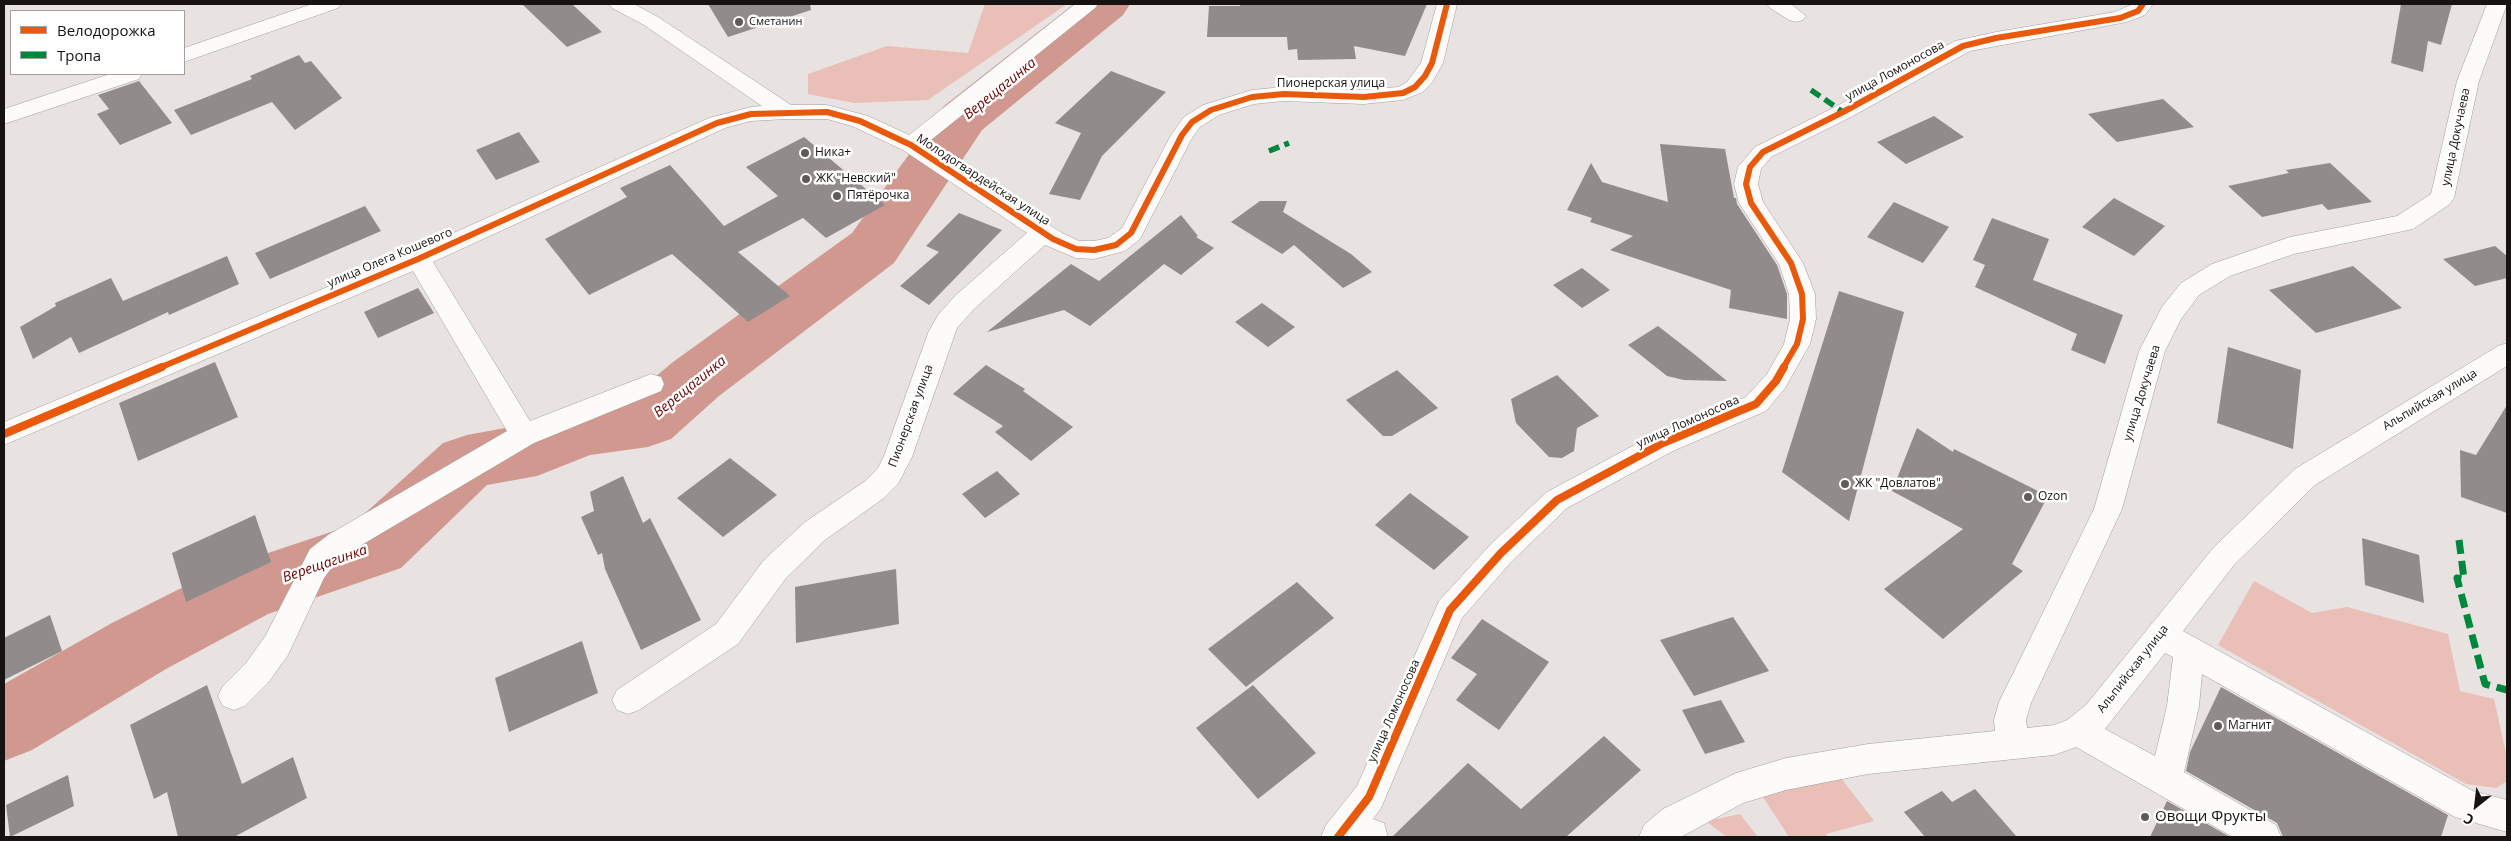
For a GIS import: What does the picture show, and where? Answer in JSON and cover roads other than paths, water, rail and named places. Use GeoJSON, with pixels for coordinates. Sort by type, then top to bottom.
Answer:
{"type":"FeatureCollection","features":[{"type":"Feature","properties":{"kind":"street"},"geometry":{"type":"LineString","coordinates":[[185,55],[331,4]]}},
{"type":"Feature","properties":{"kind":"street"},"geometry":{"type":"LineString","coordinates":[[911,145],[1088,4]]}},
{"type":"Feature","properties":{"kind":"street","name":"Пионерская улица"},"geometry":{"type":"LineString","coordinates":[[628,700],[727,634],[775,568],[815,531],[874,490],[888,476],[898,457],[941,333],[947,322],[965,302],[1048,236],[1076,249],[1094,250],[1116,245],[1131,233],[1182,135],[1192,122],[1211,110],[1252,97],[1284,94],[1381,96],[1403,93],[1415,86],[1432,63],[1448,4]]}},
{"type":"Feature","properties":{"kind":"street"},"geometry":{"type":"LineString","coordinates":[[1777,4],[1796,16]]}},
{"type":"Feature","properties":{"kind":"street","name":"улица Ломоносова"},"geometry":{"type":"LineString","coordinates":[[1338,837],[1369,797],[1450,610],[1501,553],[1556,500],[1662,443],[1756,404],[1776,381],[1797,344],[1803,319],[1802,294],[1792,263],[1751,202],[1746,184],[1750,167],[1763,152],[1843,112],[1963,46],[1996,38],[2120,18],[2138,11],[2143,4]]}},
{"type":"Feature","properties":{"kind":"street","name":"улица Докучаева"},"geometry":{"type":"LineString","coordinates":[[2012,746],[2010,720],[2014,702],[2108,508],[2152,351],[2171,314],[2190,289],[2221,270],[2290,246],[2404,223],[2442,198],[2468,81],[2482,39],[2497,4]]}},
{"type":"Feature","properties":{"kind":"street"},"geometry":{"type":"LineString","coordinates":[[634,6],[651,21],[786,112]]}},
{"type":"Feature","properties":{"kind":"street"},"geometry":{"type":"LineString","coordinates":[[4,118],[128,75]]}},
{"type":"Feature","properties":{"kind":"street","name":"Молодогвардейская улица"},"geometry":{"type":"LineString","coordinates":[[786,112],[827,112],[860,121],[911,145],[1048,236]]}},
{"type":"Feature","properties":{"kind":"street","name":"улица Олега Кошевого"},"geometry":{"type":"LineString","coordinates":[[4,434],[418,259],[717,123],[751,114],[786,112]]}},
{"type":"Feature","properties":{"kind":"street"},"geometry":{"type":"LineString","coordinates":[[418,259],[524,435]]}},
{"type":"Feature","properties":{"kind":"street","name":"Альпийская улица"},"geometry":{"type":"LineString","coordinates":[[1656,837],[1675,820],[1736,789],[1786,774],[1868,759],[2012,746],[2054,740],[2078,731],[2097,715],[2224,556],[2305,476],[2507,353]]}},
{"type":"Feature","properties":{"kind":"street"},"geometry":{"type":"LineString","coordinates":[[234,696],[257,673],[277,645],[312,570],[338,544],[524,435],[651,384]]}},
{"type":"Feature","properties":{"kind":"street"},"geometry":{"type":"LineString","coordinates":[[2160,634],[2467,806],[2507,816]]}},
{"type":"Feature","properties":{"kind":"street"},"geometry":{"type":"LineString","coordinates":[[2166,779],[2183,706],[2189,651]]}},
{"type":"Feature","properties":{"kind":"street"},"geometry":{"type":"LineString","coordinates":[[2078,731],[2166,779],[2264,837]]}},
{"type":"Feature","properties":{"kind":"waterway","name":"Верещагинка"},"geometry":{"type":"LineString","coordinates":[[4,725],[139,646],[243,592],[376,547],[467,462],[537,449],[580,430],[648,421],[696,379],[873,248],[963,118],[1105,4]]}},
{"type":"Feature","properties":{"kind":"place","name":"Сметанин"},"geometry":{"type":"Point","coordinates":[739,22]}},
{"type":"Feature","properties":{"kind":"place","name":"Ника+"},"geometry":{"type":"Point","coordinates":[805,153]}},
{"type":"Feature","properties":{"kind":"place","name":"ЖК \"Невский\""},"geometry":{"type":"Point","coordinates":[806,179]}},
{"type":"Feature","properties":{"kind":"place","name":"Пятёрочка"},"geometry":{"type":"Point","coordinates":[837,196]}},
{"type":"Feature","properties":{"kind":"place","name":"ЖК \"Довлатов\""},"geometry":{"type":"Point","coordinates":[1845,484]}},
{"type":"Feature","properties":{"kind":"place","name":"Ozon"},"geometry":{"type":"Point","coordinates":[2028,497]}},
{"type":"Feature","properties":{"kind":"place","name":"Магнит"},"geometry":{"type":"Point","coordinates":[2218,726]}},
{"type":"Feature","properties":{"kind":"place","name":"Овощи Фрукты"},"geometry":{"type":"Point","coordinates":[2145,817]}}]}
